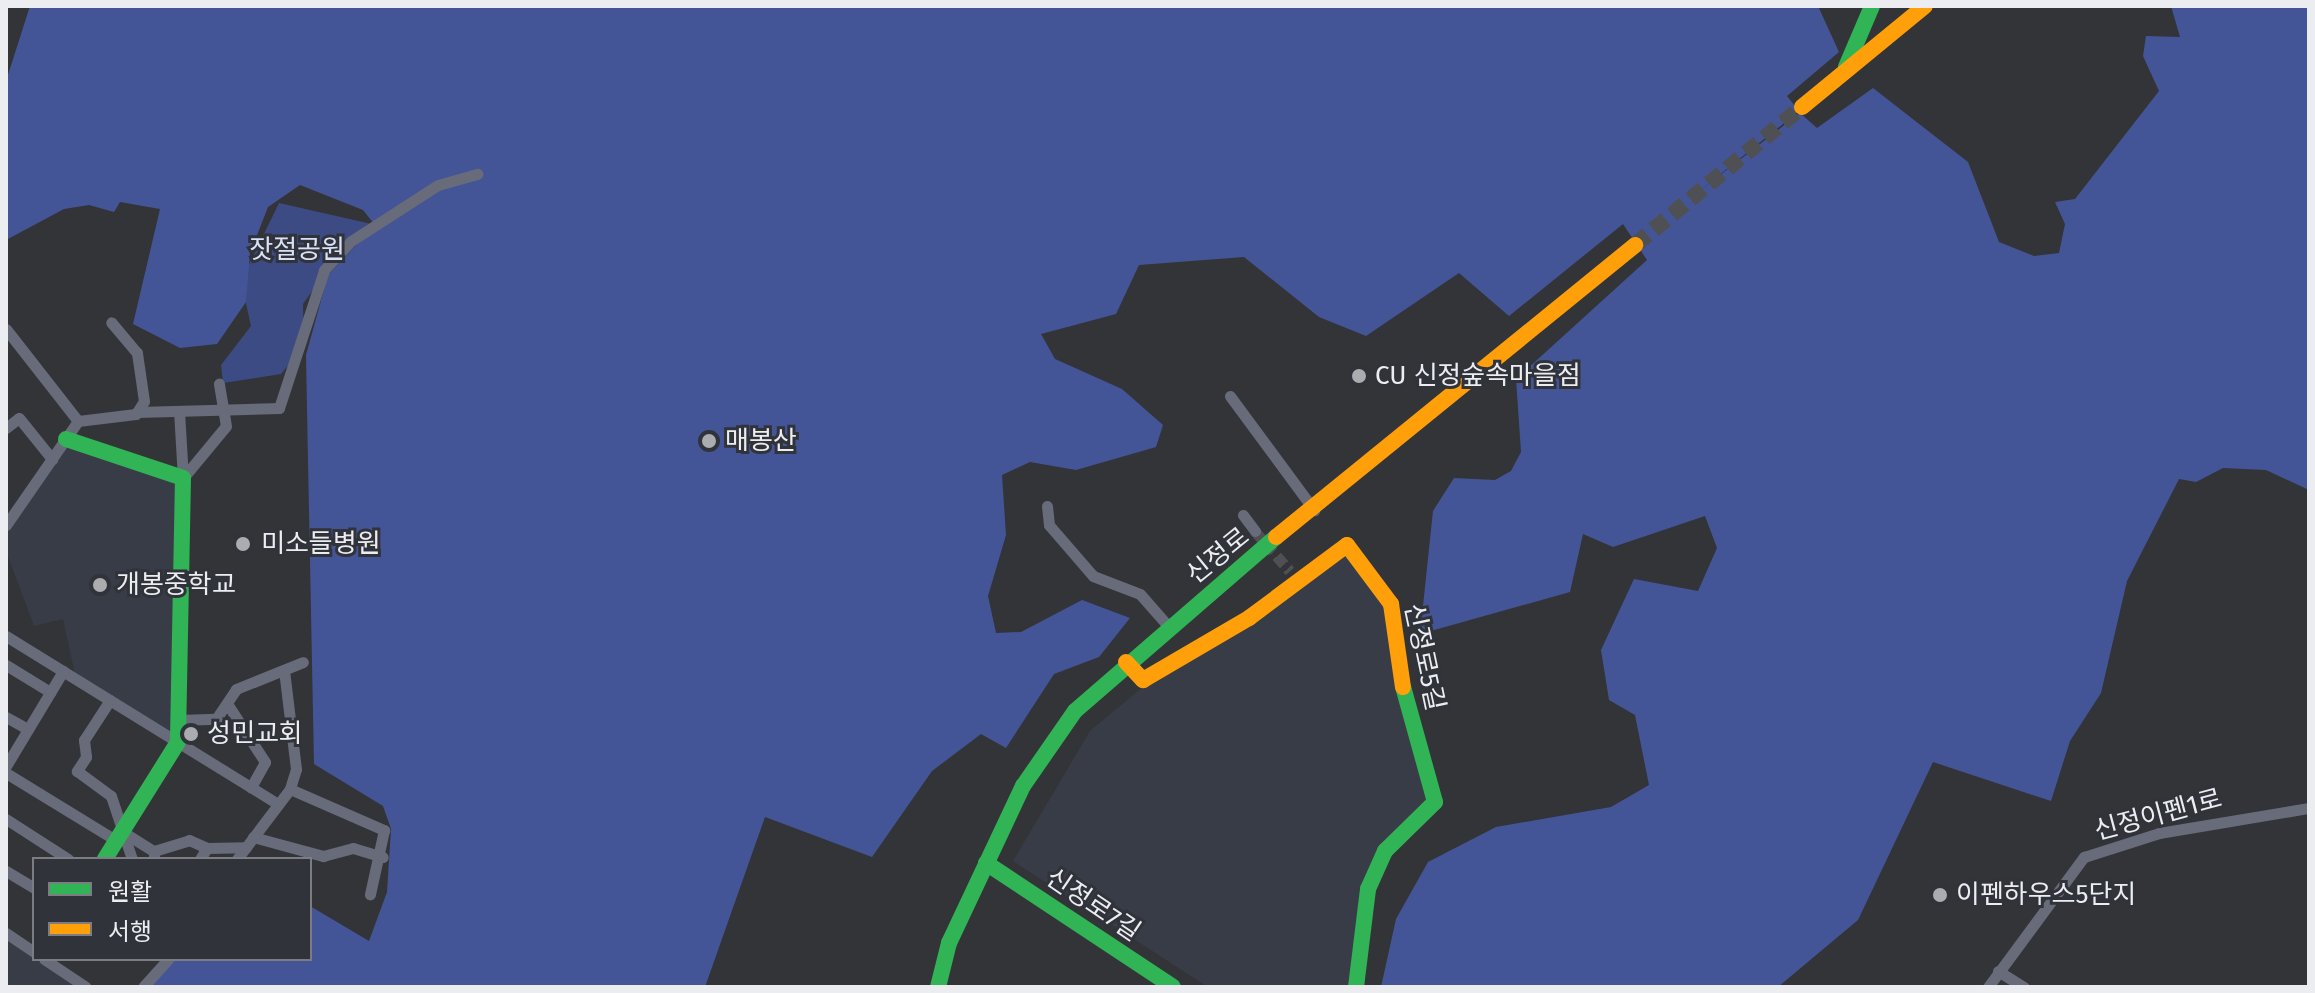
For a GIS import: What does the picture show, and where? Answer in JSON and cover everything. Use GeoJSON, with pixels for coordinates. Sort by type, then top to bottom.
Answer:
{"type":"FeatureCollection","features":[{"type":"Feature","properties":{"kind":"street"},"geometry":{"type":"LineString","coordinates":[[1842,75],[1872,6]]}},
{"type":"Feature","properties":{"kind":"street"},"geometry":{"type":"LineString","coordinates":[[1802,107],[1916,9]]}},
{"type":"Feature","properties":{"kind":"street"},"geometry":{"type":"LineString","coordinates":[[8,519],[78,421],[137,412],[279,408],[296,375],[311,292],[324,270],[351,241],[438,185],[477,174]]}},
{"type":"Feature","properties":{"kind":"street","name":"신정로"},"geometry":{"type":"LineString","coordinates":[[938,987],[986,863],[1032,773],[1075,711],[1126,662],[1635,245]]}},
{"type":"Feature","properties":{"kind":"street"},"geometry":{"type":"LineString","coordinates":[[111,322],[137,353],[144,401],[137,412]]}},
{"type":"Feature","properties":{"kind":"street"},"geometry":{"type":"LineString","coordinates":[[6,329],[78,421]]}},
{"type":"Feature","properties":{"kind":"street"},"geometry":{"type":"LineString","coordinates":[[183,478],[218,443],[223,410],[219,384]]}},
{"type":"Feature","properties":{"kind":"street"},"geometry":{"type":"LineString","coordinates":[[1230,396],[1314,510]]}},
{"type":"Feature","properties":{"kind":"street"},"geometry":{"type":"LineString","coordinates":[[106,857],[178,742],[183,478],[179,411]]}},
{"type":"Feature","properties":{"kind":"street"},"geometry":{"type":"LineString","coordinates":[[6,428],[19,418],[52,459]]}},
{"type":"Feature","properties":{"kind":"street"},"geometry":{"type":"LineString","coordinates":[[66,439],[183,478]]}},
{"type":"Feature","properties":{"kind":"street"},"geometry":{"type":"LineString","coordinates":[[1047,506],[1049,525],[1093,576],[1140,594],[1169,627]]}},
{"type":"Feature","properties":{"kind":"street"},"geometry":{"type":"LineString","coordinates":[[1243,515],[1255,531]]}},
{"type":"Feature","properties":{"kind":"street","name":"신정로5길"},"geometry":{"type":"LineString","coordinates":[[1126,662],[1143,680],[1249,618],[1293,576],[1347,545],[1379,583],[1391,604],[1393,653],[1435,802],[1385,851],[1368,889],[1356,987]]}},
{"type":"Feature","properties":{"kind":"street"},"geometry":{"type":"LineString","coordinates":[[6,636],[276,803]]}},
{"type":"Feature","properties":{"kind":"street"},"geometry":{"type":"LineString","coordinates":[[178,720],[216,719],[236,689],[303,662]]}},
{"type":"Feature","properties":{"kind":"street"},"geometry":{"type":"LineString","coordinates":[[6,665],[50,692]]}},
{"type":"Feature","properties":{"kind":"street"},"geometry":{"type":"LineString","coordinates":[[238,857],[276,803],[290,789],[296,769],[284,670]]}},
{"type":"Feature","properties":{"kind":"street"},"geometry":{"type":"LineString","coordinates":[[6,766],[63,671]]}},
{"type":"Feature","properties":{"kind":"street"},"geometry":{"type":"LineString","coordinates":[[110,700],[84,740],[86,757],[77,771],[111,796],[120,836],[131,857]]}},
{"type":"Feature","properties":{"kind":"street"},"geometry":{"type":"LineString","coordinates":[[228,705],[265,762],[251,787]]}},
{"type":"Feature","properties":{"kind":"street"},"geometry":{"type":"LineString","coordinates":[[6,717],[28,729]]}},
{"type":"Feature","properties":{"kind":"street"},"geometry":{"type":"LineString","coordinates":[[6,773],[154,855],[189,840],[204,853],[249,842],[323,856],[353,848],[383,857]]}},
{"type":"Feature","properties":{"kind":"street"},"geometry":{"type":"LineString","coordinates":[[290,789],[384,830],[383,857],[370,894]]}},
{"type":"Feature","properties":{"kind":"street","name":"신정이펜1로"},"geometry":{"type":"LineString","coordinates":[[1988,987],[2084,857],[2159,833],[2309,808]]}},
{"type":"Feature","properties":{"kind":"street"},"geometry":{"type":"LineString","coordinates":[[6,819],[65,857]]}},
{"type":"Feature","properties":{"kind":"street","name":"신정로7길"},"geometry":{"type":"LineString","coordinates":[[986,863],[1173,987]]}},
{"type":"Feature","properties":{"kind":"street"},"geometry":{"type":"LineString","coordinates":[[6,871],[32,887]]}},
{"type":"Feature","properties":{"kind":"street"},"geometry":{"type":"LineString","coordinates":[[6,933],[32,951]]}},
{"type":"Feature","properties":{"kind":"street"},"geometry":{"type":"LineString","coordinates":[[47,961],[86,987]]}},
{"type":"Feature","properties":{"kind":"street"},"geometry":{"type":"LineString","coordinates":[[143,987],[166,961]]}},
{"type":"Feature","properties":{"kind":"street"},"geometry":{"type":"LineString","coordinates":[[1998,971],[2024,987]]}},
{"type":"Feature","properties":{"kind":"shaded area"},"geometry":{"type":"Polygon","coordinates":[[[30,6],[1818,6],[1839,52],[1787,96],[1799,111],[1697,193],[1800,113],[1817,128],[1873,88],[1968,162],[1999,242],[2034,256],[2059,253],[2065,224],[2055,202],[2075,199],[2159,91],[2143,56],[2146,36],[2180,37],[2171,6],[2309,6],[2309,490],[2266,470],[2223,468],[2196,482],[2179,479],[2127,581],[2101,693],[2070,741],[2051,801],[1933,762],[1858,920],[1778,987],[1381,987],[1396,919],[1428,862],[1496,827],[1611,807],[1649,785],[1635,715],[1609,700],[1601,650],[1634,579],[1698,591],[1717,548],[1705,516],[1613,547],[1583,534],[1570,592],[1420,634],[1433,511],[1454,478],[1495,480],[1511,471],[1521,452],[1516,379],[1647,260],[1623,224],[1509,316],[1459,273],[1366,336],[1319,317],[1244,257],[1139,265],[1116,314],[1041,334],[1055,359],[1122,389],[1163,425],[1156,447],[1076,470],[1030,462],[1002,475],[1006,535],[988,596],[996,633],[1021,632],[1082,600],[1130,618],[1099,657],[1054,674],[1006,748],[981,734],[932,771],[872,857],[765,817],[705,987],[143,987],[166,961],[312,961],[312,907],[369,941],[387,892],[391,829],[383,806],[314,764],[306,355],[328,275],[375,225],[363,210],[300,185],[268,207],[250,253],[246,302],[217,344],[180,348],[133,324],[160,209],[120,202],[114,212],[89,205],[64,209],[6,240],[6,81],[30,6]]]}},
{"type":"Feature","properties":{"kind":"shaded area","name":"개봉중학교"},"geometry":{"type":"Polygon","coordinates":[[[66,439],[183,478],[178,742],[76,679],[63,619],[34,626],[6,551],[6,525],[66,439]]]}},
{"type":"Feature","properties":{"kind":"shaded area"},"geometry":{"type":"Polygon","coordinates":[[[1347,545],[1379,583],[1435,802],[1385,851],[1368,889],[1356,987],[1208,987],[1013,861],[1090,731],[1168,666],[1347,545]]]}},
{"type":"Feature","properties":{"kind":"shaded area"},"geometry":{"type":"Polygon","coordinates":[[[6,933],[32,957],[32,961],[38,961],[86,987],[6,987],[6,933]]]}},
{"type":"Feature","properties":{"kind":"green space","name":"잣절공원"},"geometry":{"type":"Polygon","coordinates":[[[279,203],[376,225],[333,262],[303,304],[304,346],[281,374],[223,383],[221,365],[251,326],[241,281],[279,203]]]}},
{"type":"Feature","properties":{"kind":"tunnel"},"geometry":{"type":"LineString","coordinates":[[1635,245],[1802,107]]}},
{"type":"Feature","properties":{"kind":"tunnel"},"geometry":{"type":"LineString","coordinates":[[1255,531],[1290,571]]}},
{"type":"Feature","properties":{"kind":"traffic: fast"},"geometry":{"type":"LineString","coordinates":[[1846,67],[1872,6]]}},
{"type":"Feature","properties":{"kind":"traffic: fast"},"geometry":{"type":"LineString","coordinates":[[66,439],[183,478],[178,742],[106,857]]}},
{"type":"Feature","properties":{"kind":"traffic: fast"},"geometry":{"type":"LineString","coordinates":[[938,987],[949,943],[1023,786],[1075,711],[1276,537]]}},
{"type":"Feature","properties":{"kind":"traffic: fast"},"geometry":{"type":"LineString","coordinates":[[1356,987],[1368,889],[1385,851],[1435,802],[1403,687]]}},
{"type":"Feature","properties":{"kind":"traffic: fast"},"geometry":{"type":"LineString","coordinates":[[986,863],[1173,987]]}},
{"type":"Feature","properties":{"kind":"traffic: slow"},"geometry":{"type":"LineString","coordinates":[[1802,107],[1925,6]]}},
{"type":"Feature","properties":{"kind":"traffic: slow"},"geometry":{"type":"LineString","coordinates":[[1276,537],[1635,245]]}},
{"type":"Feature","properties":{"kind":"traffic: slow"},"geometry":{"type":"LineString","coordinates":[[1126,662],[1143,680],[1249,618],[1347,545],[1391,604],[1403,687]]}},
{"type":"Feature","properties":{"kind":"place","name":"CU 신정숲속마을점"},"geometry":{"type":"Point","coordinates":[1359,376]}},
{"type":"Feature","properties":{"kind":"place","name":"매봉산"},"geometry":{"type":"Point","coordinates":[709,441]}},
{"type":"Feature","properties":{"kind":"place","name":"미소들병원"},"geometry":{"type":"Point","coordinates":[243,544]}},
{"type":"Feature","properties":{"kind":"place","name":"개봉중학교"},"geometry":{"type":"Point","coordinates":[100,585]}},
{"type":"Feature","properties":{"kind":"place","name":"성민교회"},"geometry":{"type":"Point","coordinates":[191,734]}},
{"type":"Feature","properties":{"kind":"place","name":"이펜하우스5단지"},"geometry":{"type":"Point","coordinates":[1940,895]}}]}
